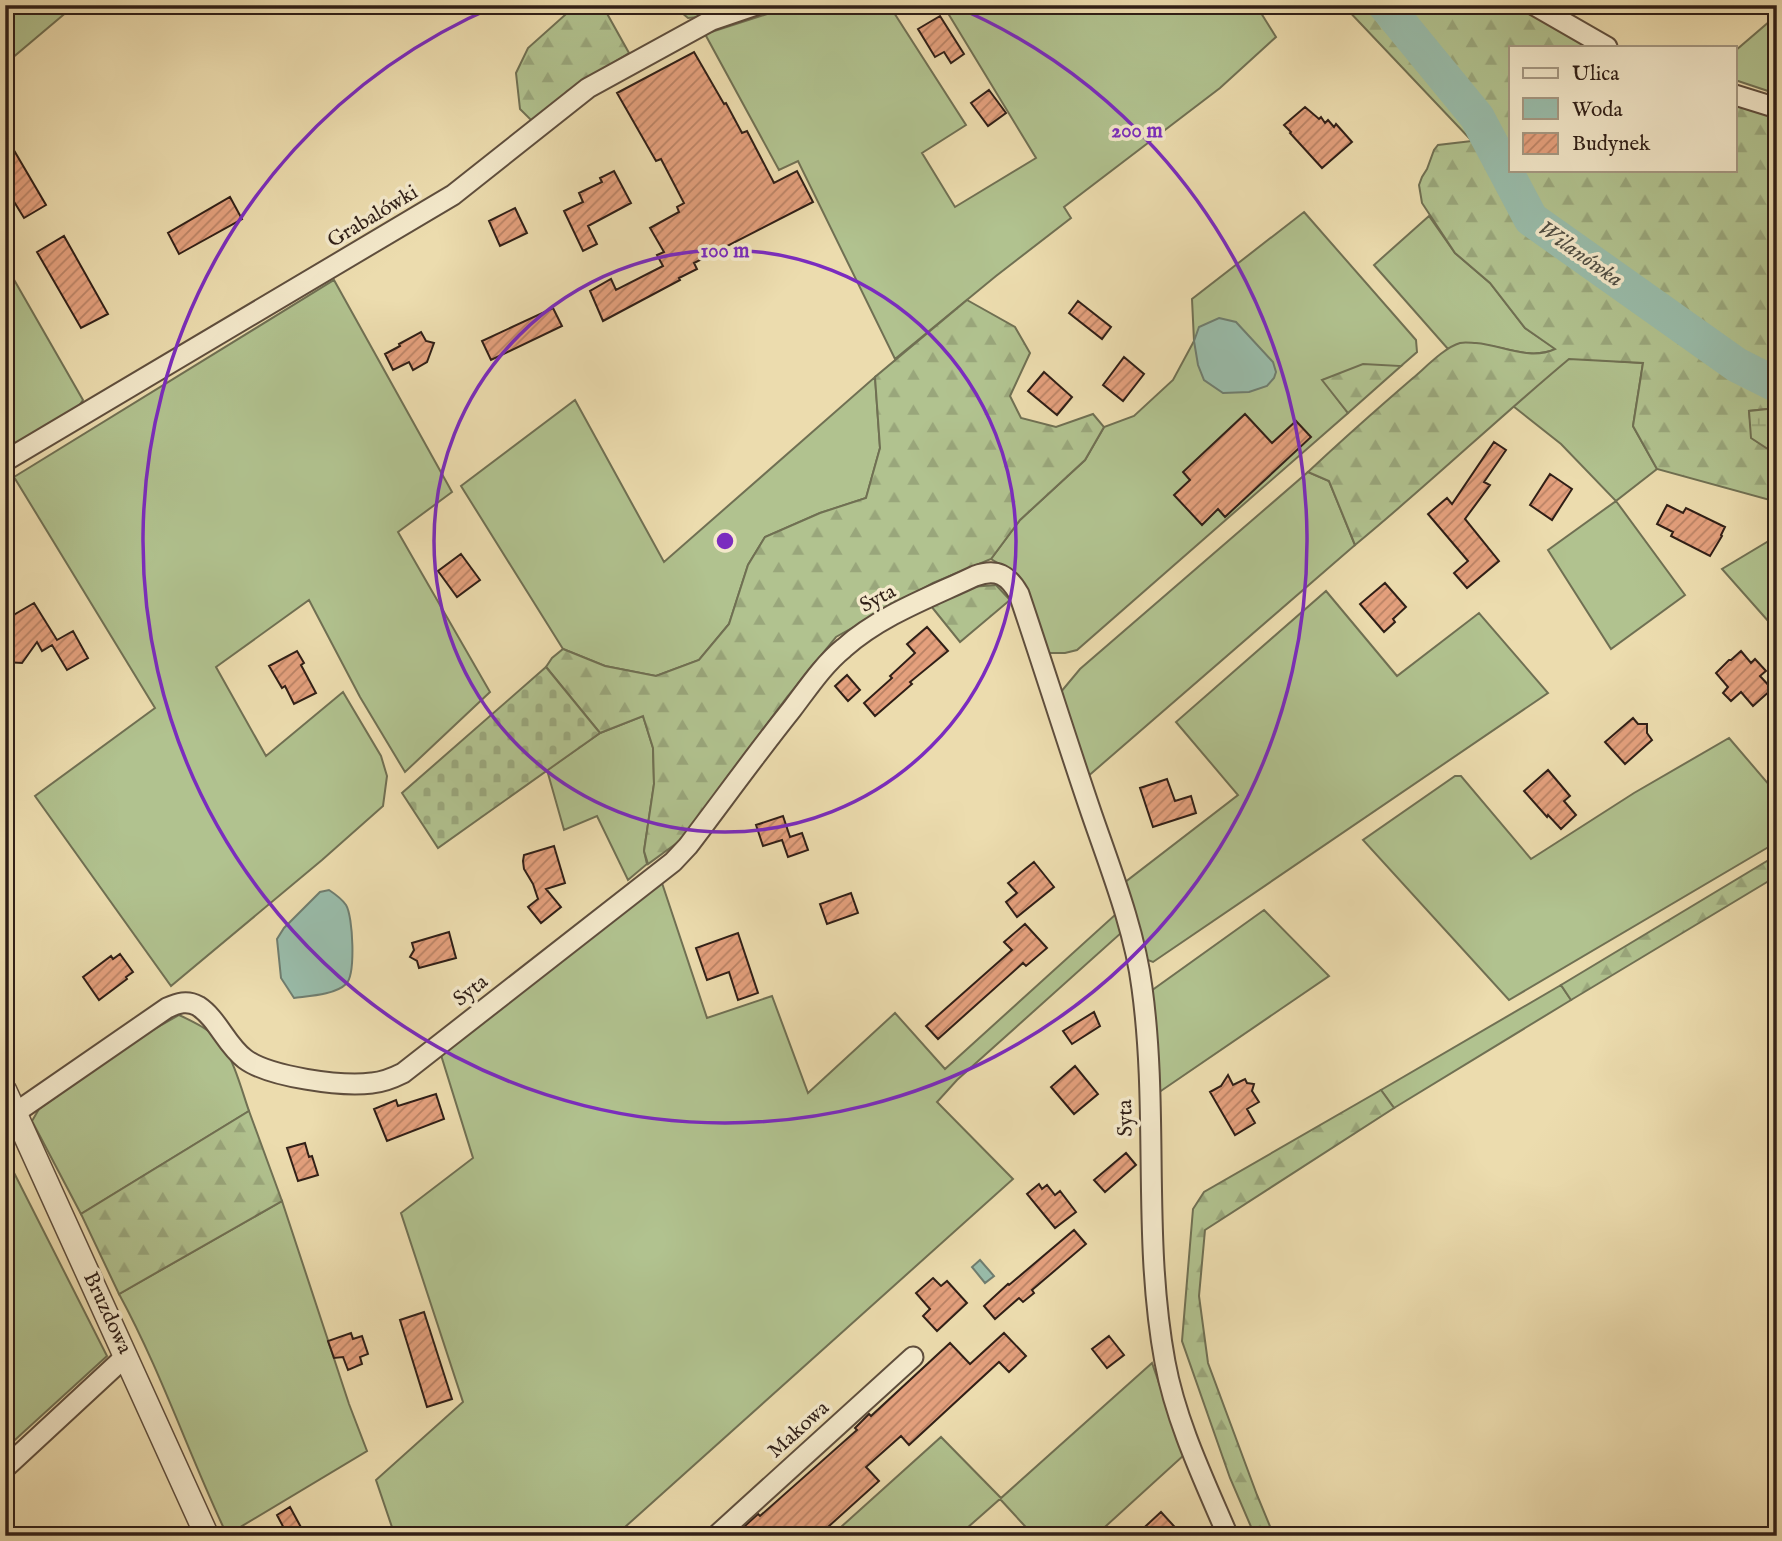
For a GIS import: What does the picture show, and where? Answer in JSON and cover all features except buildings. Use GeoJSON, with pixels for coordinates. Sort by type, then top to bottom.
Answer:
{"type":"FeatureCollection","features":[{"type":"Feature","properties":{"kind":"street","name":"Grabalówki"},"geometry":{"type":"LineString","coordinates":[[5,461],[453,195],[588,88],[712,20],[756,5]]}},
{"type":"Feature","properties":{"kind":"street"},"geometry":{"type":"LineString","coordinates":[[1534,5],[1605,46]]}},
{"type":"Feature","properties":{"kind":"street"},"geometry":{"type":"LineString","coordinates":[[1736,95],[1777,108]]}},
{"type":"Feature","properties":{"kind":"street","name":"Syta"},"geometry":{"type":"LineString","coordinates":[[15,1114],[178,1003],[188,1002],[199,1007],[244,1058],[269,1070],[347,1084],[386,1081],[403,1073],[673,862],[821,671],[845,647],[891,616],[975,576],[985,572],[997,573],[1006,577],[1019,594],[1131,937],[1142,986],[1147,1049],[1151,1214],[1160,1334],[1165,1364],[1193,1454],[1228,1536]]}},
{"type":"Feature","properties":{"kind":"street","name":"Bruzdowa"},"geometry":{"type":"LineString","coordinates":[[5,1091],[207,1536]]}},
{"type":"Feature","properties":{"kind":"street"},"geometry":{"type":"LineString","coordinates":[[5,1468],[126,1356]]}},
{"type":"Feature","properties":{"kind":"street","name":"Makowa"},"geometry":{"type":"LineString","coordinates":[[716,1536],[914,1357]]}},
{"type":"Feature","properties":{"kind":"green space"},"geometry":{"type":"Polygon","coordinates":[[[5,5],[75,5],[5,64],[5,5]]]}},
{"type":"Feature","properties":{"kind":"green space"},"geometry":{"type":"Polygon","coordinates":[[[679,5],[703,5],[704,11],[699,17],[688,18],[679,5]]]}},
{"type":"Feature","properties":{"kind":"green space"},"geometry":{"type":"Polygon","coordinates":[[[795,5],[889,5],[966,125],[922,153],[955,207],[1036,158],[943,5],[1256,5],[1276,37],[1220,88],[1064,207],[1071,218],[895,359],[798,161],[779,170],[705,34],[795,5]]]}},
{"type":"Feature","properties":{"kind":"green space"},"geometry":{"type":"Polygon","coordinates":[[[1343,5],[1515,5],[1588,46],[1509,46],[1509,172],[1736,172],[1736,102],[1777,116],[1777,408],[1749,411],[1752,438],[1777,455],[1777,502],[1657,469],[1633,426],[1643,363],[1569,359],[1355,545],[1329,481],[1308,472],[1454,345],[1486,344],[1526,353],[1555,349],[1525,328],[1490,283],[1455,253],[1422,203],[1419,185],[1438,145],[1472,141],[1343,5]]]}},
{"type":"Feature","properties":{"kind":"green space"},"geometry":{"type":"Polygon","coordinates":[[[575,6],[605,10],[629,53],[569,90],[533,122],[520,109],[516,73],[528,48],[575,6]]]}},
{"type":"Feature","properties":{"kind":"green space"},"geometry":{"type":"Polygon","coordinates":[[[1777,15],[1777,94],[1736,80],[1736,50],[1777,15]]]}},
{"type":"Feature","properties":{"kind":"green space"},"geometry":{"type":"Polygon","coordinates":[[[1304,212],[1416,340],[1417,352],[1401,366],[1385,366],[1323,380],[1348,413],[1077,650],[1048,653],[1031,599],[1018,575],[991,559],[1020,520],[1085,460],[1104,427],[1134,416],[1173,380],[1194,341],[1192,299],[1304,212]]]}},
{"type":"Feature","properties":{"kind":"green space"},"geometry":{"type":"Polygon","coordinates":[[[1429,216],[1455,253],[1490,283],[1525,328],[1556,349],[1529,353],[1488,345],[1462,344],[1448,349],[1374,265],[1429,216]]]}},
{"type":"Feature","properties":{"kind":"green space"},"geometry":{"type":"Polygon","coordinates":[[[5,264],[83,400],[76,410],[14,445],[5,433],[5,264]]]}},
{"type":"Feature","properties":{"kind":"green space"},"geometry":{"type":"Polygon","coordinates":[[[334,280],[452,492],[398,532],[490,692],[405,772],[360,697],[309,600],[216,667],[266,756],[343,692],[381,756],[387,776],[383,806],[171,986],[35,796],[155,708],[14,477],[334,280]]]}},
{"type":"Feature","properties":{"kind":"green space"},"geometry":{"type":"Polygon","coordinates":[[[967,300],[1015,327],[1030,353],[1010,396],[1021,418],[1056,427],[1093,414],[1104,427],[1085,460],[1020,520],[991,559],[933,583],[836,637],[787,697],[681,840],[648,864],[644,851],[654,784],[653,748],[643,716],[600,733],[546,667],[563,649],[605,666],[656,676],[699,660],[729,624],[748,565],[765,537],[820,513],[866,498],[880,448],[875,377],[967,300]]]}},
{"type":"Feature","properties":{"kind":"green space"},"geometry":{"type":"Polygon","coordinates":[[[1569,358],[1643,363],[1633,426],[1657,469],[1616,501],[1561,444],[1513,406],[1569,358]]]}},
{"type":"Feature","properties":{"kind":"green space"},"geometry":{"type":"Polygon","coordinates":[[[1363,364],[1401,366],[1348,413],[1322,380],[1363,364]]]}},
{"type":"Feature","properties":{"kind":"green space"},"geometry":{"type":"Polygon","coordinates":[[[875,377],[880,448],[866,498],[820,513],[765,537],[748,565],[729,624],[699,660],[656,676],[605,666],[563,649],[461,486],[575,400],[664,562],[875,377]]]}},
{"type":"Feature","properties":{"kind":"green space"},"geometry":{"type":"Polygon","coordinates":[[[1777,408],[1777,455],[1751,438],[1749,411],[1777,408]]]}},
{"type":"Feature","properties":{"kind":"green space"},"geometry":{"type":"Polygon","coordinates":[[[1308,472],[1329,481],[1355,545],[1086,778],[1060,693],[1080,669],[1308,472]]]}},
{"type":"Feature","properties":{"kind":"green space"},"geometry":{"type":"Polygon","coordinates":[[[1616,501],[1685,595],[1611,649],[1548,550],[1616,501]]]}},
{"type":"Feature","properties":{"kind":"green space"},"geometry":{"type":"Polygon","coordinates":[[[1777,536],[1777,631],[1722,569],[1777,536]]]}},
{"type":"Feature","properties":{"kind":"green space"},"geometry":{"type":"Polygon","coordinates":[[[996,585],[1010,600],[960,642],[931,606],[971,587],[996,585]]]}},
{"type":"Feature","properties":{"kind":"green space"},"geometry":{"type":"Polygon","coordinates":[[[1326,591],[1397,676],[1479,613],[1548,693],[1153,962],[1145,959],[1124,883],[1238,795],[1176,722],[1326,591]]]}},
{"type":"Feature","properties":{"kind":"green space"},"geometry":{"type":"Polygon","coordinates":[[[546,667],[600,733],[438,848],[402,793],[546,667]]]}},
{"type":"Feature","properties":{"kind":"green space"},"geometry":{"type":"Polygon","coordinates":[[[643,716],[653,748],[654,784],[644,851],[647,864],[628,880],[597,816],[564,830],[547,770],[600,733],[643,716]]]}},
{"type":"Feature","properties":{"kind":"green space"},"geometry":{"type":"Polygon","coordinates":[[[1729,738],[1777,794],[1777,842],[1509,1000],[1363,840],[1455,776],[1461,776],[1531,859],[1634,793],[1729,738]]]}},
{"type":"Feature","properties":{"kind":"green space"},"geometry":{"type":"Polygon","coordinates":[[[1777,855],[1777,876],[1571,1000],[1561,985],[1777,855]]]}},
{"type":"Feature","properties":{"kind":"green space"},"geometry":{"type":"Polygon","coordinates":[[[660,877],[707,1018],[772,996],[808,1093],[895,1013],[945,1069],[1116,914],[1121,933],[957,1080],[937,1102],[1013,1179],[615,1536],[601,1536],[595,1530],[588,1536],[395,1536],[376,1480],[463,1402],[401,1213],[473,1158],[441,1055],[660,877]]]}},
{"type":"Feature","properties":{"kind":"green space"},"geometry":{"type":"Polygon","coordinates":[[[1264,910],[1329,976],[1155,1095],[1151,991],[1264,910]]]}},
{"type":"Feature","properties":{"kind":"green space"},"geometry":{"type":"Polygon","coordinates":[[[1561,985],[1571,1000],[1394,1108],[1381,1090],[1561,985]]]}},
{"type":"Feature","properties":{"kind":"green space"},"geometry":{"type":"Polygon","coordinates":[[[179,1015],[207,1030],[221,1043],[234,1067],[249,1111],[81,1214],[32,1121],[39,1109],[144,1035],[179,1015]]]}},
{"type":"Feature","properties":{"kind":"green space"},"geometry":{"type":"Polygon","coordinates":[[[1381,1090],[1394,1108],[1205,1230],[1199,1296],[1208,1363],[1274,1536],[1255,1536],[1230,1478],[1182,1341],[1193,1209],[1204,1192],[1381,1090]]]}},
{"type":"Feature","properties":{"kind":"green space"},"geometry":{"type":"Polygon","coordinates":[[[249,1111],[282,1201],[119,1294],[81,1214],[249,1111]]]}},
{"type":"Feature","properties":{"kind":"green space"},"geometry":{"type":"Polygon","coordinates":[[[5,1155],[107,1356],[5,1449],[5,1155]]]}},
{"type":"Feature","properties":{"kind":"green space"},"geometry":{"type":"Polygon","coordinates":[[[282,1201],[367,1451],[227,1535],[148,1353],[119,1294],[282,1201]]]}},
{"type":"Feature","properties":{"kind":"green space"},"geometry":{"type":"Polygon","coordinates":[[[1152,1363],[1184,1455],[1095,1536],[1034,1536],[1000,1499],[958,1536],[831,1536],[941,1437],[1001,1498],[1152,1363]]]}},
{"type":"Feature","properties":{"kind":"water"},"geometry":{"type":"Polygon","coordinates":[[[1219,318],[1236,322],[1273,362],[1276,372],[1267,386],[1249,392],[1223,393],[1204,380],[1194,341],[1199,327],[1219,318]]]}},
{"type":"Feature","properties":{"kind":"water"},"geometry":{"type":"Polygon","coordinates":[[[329,890],[346,905],[348,911],[352,945],[349,978],[346,984],[335,991],[294,998],[281,978],[277,939],[284,928],[320,892],[329,890]]]}},
{"type":"Feature","properties":{"kind":"water"},"geometry":{"type":"Polygon","coordinates":[[[980,1260],[994,1276],[985,1283],[972,1267],[980,1260]]]}},
{"type":"Feature","properties":{"kind":"waterway","name":"Wilanówka"},"geometry":{"type":"LineString","coordinates":[[1385,5],[1477,117],[1531,219],[1737,365],[1777,385]]}}]}
